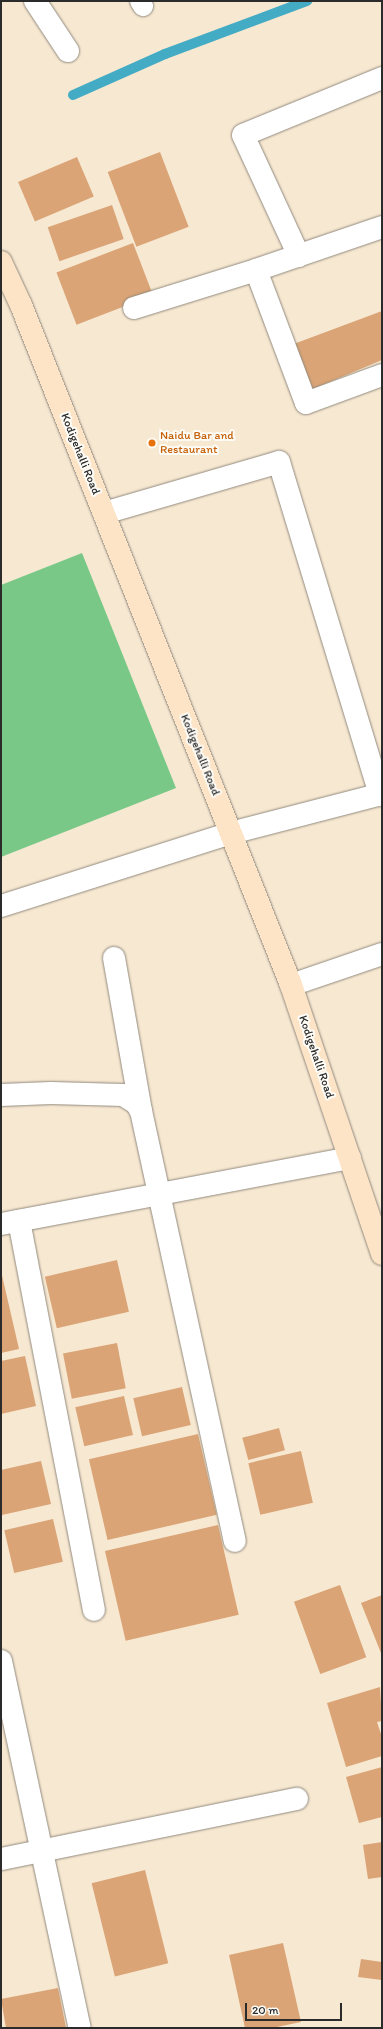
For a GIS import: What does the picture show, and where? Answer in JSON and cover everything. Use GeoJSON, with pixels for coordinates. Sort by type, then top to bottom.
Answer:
{"type":"FeatureCollection","features":[{"type":"Feature","properties":{"kind":"main road","name":"Kodigehalli Road"},"geometry":{"type":"LineString","coordinates":[[1,262],[21,305],[291,985],[382,1254]]}},
{"type":"Feature","properties":{"kind":"street"},"geometry":{"type":"LineString","coordinates":[[35,1],[68,51]]}},
{"type":"Feature","properties":{"kind":"street"},"geometry":{"type":"LineString","coordinates":[[299,256],[242,135],[382,78]]}},
{"type":"Feature","properties":{"kind":"street"},"geometry":{"type":"LineString","coordinates":[[134,308],[299,256],[382,227]]}},
{"type":"Feature","properties":{"kind":"street"},"geometry":{"type":"LineString","coordinates":[[256,270],[306,403],[382,375]]}},
{"type":"Feature","properties":{"kind":"street"},"geometry":{"type":"LineString","coordinates":[[1,906],[231,833],[381,794],[279,462],[104,513]]}},
{"type":"Feature","properties":{"kind":"street"},"geometry":{"type":"LineString","coordinates":[[291,985],[382,954]]}},
{"type":"Feature","properties":{"kind":"street"},"geometry":{"type":"LineString","coordinates":[[114,958],[141,1111],[161,1194],[235,1541]]}},
{"type":"Feature","properties":{"kind":"street"},"geometry":{"type":"LineString","coordinates":[[1,1095],[51,1092],[123,1095],[136,1103],[141,1111]]}},
{"type":"Feature","properties":{"kind":"street"},"geometry":{"type":"LineString","coordinates":[[94,1610],[10,1222],[350,1158]]}},
{"type":"Feature","properties":{"kind":"street"},"geometry":{"type":"LineString","coordinates":[[1,1661],[80,2028]]}},
{"type":"Feature","properties":{"kind":"street"},"geometry":{"type":"LineString","coordinates":[[1,1859],[297,1798]]}},
{"type":"Feature","properties":{"kind":"green space"},"geometry":{"type":"Polygon","coordinates":[[[82,553],[176,788],[1,857],[1,585],[82,553]]]}},
{"type":"Feature","properties":{"kind":"building"},"geometry":{"type":"Polygon","coordinates":[[[160,152],[189,227],[136,247],[108,172],[160,152]]]}},
{"type":"Feature","properties":{"kind":"building"},"geometry":{"type":"Polygon","coordinates":[[[77,157],[94,197],[35,222],[18,182],[77,157]]]}},
{"type":"Feature","properties":{"kind":"building"},"geometry":{"type":"Polygon","coordinates":[[[112,205],[124,239],[59,261],[48,227],[112,205]]]}},
{"type":"Feature","properties":{"kind":"building"},"geometry":{"type":"Polygon","coordinates":[[[133,243],[153,295],[77,325],[56,272],[133,243]]]}},
{"type":"Feature","properties":{"kind":"building"},"geometry":{"type":"Polygon","coordinates":[[[382,311],[382,360],[308,391],[291,345],[382,311]]]}},
{"type":"Feature","properties":{"kind":"building"},"geometry":{"type":"Polygon","coordinates":[[[117,1260],[129,1312],[57,1328],[45,1277],[117,1260]]]}},
{"type":"Feature","properties":{"kind":"building"},"geometry":{"type":"Polygon","coordinates":[[[1,1271],[19,1349],[1,1353],[1,1271]]]}},
{"type":"Feature","properties":{"kind":"building"},"geometry":{"type":"Polygon","coordinates":[[[117,1343],[126,1388],[72,1399],[63,1353],[117,1343]]]}},
{"type":"Feature","properties":{"kind":"building"},"geometry":{"type":"Polygon","coordinates":[[[25,1356],[36,1406],[1,1414],[1,1361],[25,1356]]]}},
{"type":"Feature","properties":{"kind":"building"},"geometry":{"type":"Polygon","coordinates":[[[182,1387],[191,1425],[142,1436],[133,1398],[182,1387]]]}},
{"type":"Feature","properties":{"kind":"building"},"geometry":{"type":"Polygon","coordinates":[[[124,1396],[133,1435],[84,1446],[75,1407],[124,1396]]]}},
{"type":"Feature","properties":{"kind":"building"},"geometry":{"type":"Polygon","coordinates":[[[279,1428],[285,1450],[248,1460],[242,1438],[279,1428]]]}},
{"type":"Feature","properties":{"kind":"building"},"geometry":{"type":"Polygon","coordinates":[[[198,1434],[217,1515],[108,1540],[89,1459],[198,1434]]]}},
{"type":"Feature","properties":{"kind":"building"},"geometry":{"type":"Polygon","coordinates":[[[301,1451],[313,1503],[260,1515],[248,1463],[301,1451]]]}},
{"type":"Feature","properties":{"kind":"building"},"geometry":{"type":"Polygon","coordinates":[[[41,1461],[51,1504],[2,1515],[1,1470],[41,1461]]]}},
{"type":"Feature","properties":{"kind":"building"},"geometry":{"type":"Polygon","coordinates":[[[53,1519],[63,1562],[14,1573],[4,1530],[53,1519]]]}},
{"type":"Feature","properties":{"kind":"building"},"geometry":{"type":"Polygon","coordinates":[[[218,1525],[239,1615],[126,1641],[105,1551],[218,1525]]]}},
{"type":"Feature","properties":{"kind":"building"},"geometry":{"type":"Polygon","coordinates":[[[340,1585],[366,1657],[320,1674],[294,1602],[340,1585]]]}},
{"type":"Feature","properties":{"kind":"building"},"geometry":{"type":"Polygon","coordinates":[[[382,1595],[382,1652],[381,1653],[361,1603],[382,1595]]]}},
{"type":"Feature","properties":{"kind":"building"},"geometry":{"type":"Polygon","coordinates":[[[380,1687],[382,1721],[377,1722],[382,1737],[382,1756],[346,1767],[327,1703],[380,1687]]]}},
{"type":"Feature","properties":{"kind":"building"},"geometry":{"type":"Polygon","coordinates":[[[382,1767],[382,1817],[359,1823],[346,1777],[382,1767]]]}},
{"type":"Feature","properties":{"kind":"building"},"geometry":{"type":"Polygon","coordinates":[[[382,1842],[382,1877],[368,1879],[363,1845],[382,1842]]]}},
{"type":"Feature","properties":{"kind":"building"},"geometry":{"type":"Polygon","coordinates":[[[145,1870],[168,1963],[115,1976],[92,1883],[145,1870]]]}},
{"type":"Feature","properties":{"kind":"building"},"geometry":{"type":"Polygon","coordinates":[[[283,1943],[301,2022],[272,2028],[245,2028],[229,1955],[283,1943]]]}},
{"type":"Feature","properties":{"kind":"building"},"geometry":{"type":"Polygon","coordinates":[[[361,1959],[382,1962],[382,1980],[358,1977],[361,1959]]]}},
{"type":"Feature","properties":{"kind":"building"},"geometry":{"type":"Polygon","coordinates":[[[58,1988],[66,2028],[6,2028],[1,1999],[58,1988]]]}},
{"type":"Feature","properties":{"kind":"waterway"},"geometry":{"type":"LineString","coordinates":[[73,95],[165,54],[307,1]]}},
{"type":"Feature","properties":{"kind":"place","name":"Naidu Bar and Restaurant"},"geometry":{"type":"Point","coordinates":[152,443]}}]}
